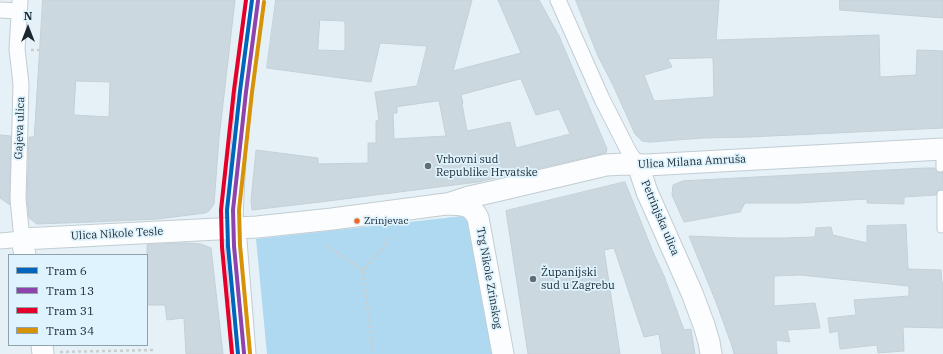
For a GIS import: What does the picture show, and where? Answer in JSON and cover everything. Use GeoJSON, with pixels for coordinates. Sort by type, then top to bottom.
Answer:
{"type":"FeatureCollection","features":[{"type":"Feature","properties":{"kind":"street"},"geometry":{"type":"LineString","coordinates":[[245,354],[235,228],[235,210],[240,130],[255,0]]}},
{"type":"Feature","properties":{"kind":"street","name":"Petrinjska ulica"},"geometry":{"type":"LineString","coordinates":[[558,0],[602,99],[629,152],[638,165],[647,192],[692,293],[707,336],[711,354]]}},
{"type":"Feature","properties":{"kind":"street"},"geometry":{"type":"LineString","coordinates":[[0,10],[20,5]]}},
{"type":"Feature","properties":{"kind":"street","name":"Gajeva ulica"},"geometry":{"type":"LineString","coordinates":[[20,5],[17,49],[21,84],[18,199],[24,247]]}},
{"type":"Feature","properties":{"kind":"street","name":"Ulica Milana Amruša"},"geometry":{"type":"LineString","coordinates":[[446,204],[469,197],[606,165],[941,155]]}},
{"type":"Feature","properties":{"kind":"street","name":"Trg Nikole Zrinskog"},"geometry":{"type":"LineString","coordinates":[[235,228],[332,219],[446,204],[471,208],[478,218],[503,354]]}},
{"type":"Feature","properties":{"kind":"street","name":"Ulica Nikole Tesle"},"geometry":{"type":"LineString","coordinates":[[0,241],[24,247],[235,228]]}},
{"type":"Feature","properties":{"kind":"lane"},"geometry":{"type":"LineString","coordinates":[[941,194],[941,229]]}},
{"type":"Feature","properties":{"kind":"path"},"geometry":{"type":"LineString","coordinates":[[373,354],[363,271],[390,238]]}},
{"type":"Feature","properties":{"kind":"path"},"geometry":{"type":"LineString","coordinates":[[326,245],[363,271]]}},
{"type":"Feature","properties":{"kind":"path"},"geometry":{"type":"LineString","coordinates":[[47,351],[154,350]]}},
{"type":"Feature","properties":{"kind":"shaded area","name":"Zrinjevac"},"geometry":{"type":"Polygon","coordinates":[[[472,215],[494,354],[267,354],[256,239],[472,215]]]}},
{"type":"Feature","properties":{"kind":"building"},"geometry":{"type":"Polygon","coordinates":[[[43,0],[235,0],[219,138],[214,204],[209,211],[205,213],[158,219],[37,224],[29,218],[27,199],[29,137],[34,137],[43,0]],[[76,81],[74,115],[109,117],[110,82],[76,81]]]}},
{"type":"Feature","properties":{"kind":"building"},"geometry":{"type":"Polygon","coordinates":[[[276,0],[472,0],[453,71],[521,53],[498,0],[539,0],[559,36],[607,149],[606,153],[478,182],[252,210],[251,201],[256,150],[318,158],[318,164],[368,163],[368,143],[376,143],[376,121],[379,120],[375,92],[417,86],[427,46],[380,43],[371,82],[267,68],[276,0]],[[320,20],[318,50],[345,51],[345,21],[320,20]],[[521,79],[461,95],[467,131],[510,122],[516,148],[570,134],[559,109],[536,115],[521,79]],[[439,101],[397,107],[397,113],[393,113],[394,139],[446,136],[439,101]]]}},
{"type":"Feature","properties":{"kind":"building"},"geometry":{"type":"Polygon","coordinates":[[[576,0],[719,0],[716,40],[879,35],[880,77],[916,75],[917,50],[943,51],[943,128],[703,138],[650,142],[642,141],[635,134],[598,56],[576,0]],[[713,58],[668,59],[672,67],[644,75],[654,101],[714,97],[713,58]]]}},
{"type":"Feature","properties":{"kind":"building"},"geometry":{"type":"Polygon","coordinates":[[[840,0],[943,0],[943,18],[840,10],[840,0]]]}},
{"type":"Feature","properties":{"kind":"building"},"geometry":{"type":"Polygon","coordinates":[[[0,135],[11,136],[10,205],[0,198],[0,135]]]}},
{"type":"Feature","properties":{"kind":"building"},"geometry":{"type":"Polygon","coordinates":[[[935,168],[936,171],[940,173],[943,172],[943,189],[938,190],[936,195],[904,197],[904,204],[867,203],[867,199],[798,203],[745,203],[740,212],[684,222],[672,195],[673,185],[683,181],[935,168]]]}},
{"type":"Feature","properties":{"kind":"building"},"geometry":{"type":"Polygon","coordinates":[[[625,182],[664,276],[684,330],[691,329],[695,354],[662,354],[659,334],[644,337],[614,248],[604,250],[620,354],[528,354],[506,211],[625,182]]]}},
{"type":"Feature","properties":{"kind":"building"},"geometry":{"type":"Polygon","coordinates":[[[906,225],[908,269],[941,270],[943,283],[943,328],[903,327],[904,351],[878,353],[877,345],[840,349],[838,331],[830,333],[828,318],[856,315],[854,300],[909,296],[909,286],[800,275],[774,276],[774,306],[815,303],[820,328],[787,330],[790,342],[776,340],[777,354],[734,354],[716,302],[689,236],[740,238],[815,237],[816,228],[831,227],[833,235],[867,243],[867,226],[906,225]]]}},
{"type":"Feature","properties":{"kind":"building"},"geometry":{"type":"Polygon","coordinates":[[[185,243],[201,244],[211,248],[223,354],[186,354],[184,318],[167,320],[165,305],[148,305],[147,245],[185,243]]]}},
{"type":"Feature","properties":{"kind":"tram line","name":"31"},"geometry":{"type":"LineString","coordinates":[[232,354],[222,247],[221,210],[234,90],[246,0]]}},
{"type":"Feature","properties":{"kind":"tram line","name":"6"},"geometry":{"type":"LineString","coordinates":[[238,354],[228,246],[227,210],[252,0]]}},
{"type":"Feature","properties":{"kind":"tram line","name":"13"},"geometry":{"type":"LineString","coordinates":[[244,353],[234,246],[233,210],[258,1]]}},
{"type":"Feature","properties":{"kind":"tram line","name":"34"},"geometry":{"type":"LineString","coordinates":[[250,353],[240,245],[239,210],[264,2]]}},
{"type":"Feature","properties":{"kind":"place","name":"Vrhovni sud Republike Hrvatske"},"geometry":{"type":"Point","coordinates":[428,166]}},
{"type":"Feature","properties":{"kind":"place","name":"Zrinjevac"},"geometry":{"type":"Point","coordinates":[357,221]}},
{"type":"Feature","properties":{"kind":"place","name":"Županijski sud u Zagrebu"},"geometry":{"type":"Point","coordinates":[533,279]}}]}
